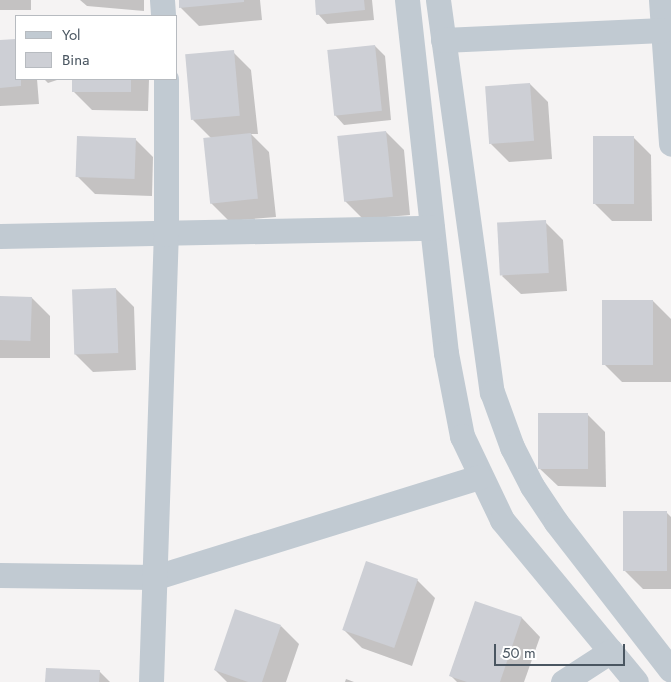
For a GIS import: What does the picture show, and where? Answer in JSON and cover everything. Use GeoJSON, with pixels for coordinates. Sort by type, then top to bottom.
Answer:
{"type":"FeatureCollection","features":[{"type":"Feature","properties":{"kind":"street"},"geometry":{"type":"LineString","coordinates":[[162,0],[163,15]]}},
{"type":"Feature","properties":{"kind":"street"},"geometry":{"type":"LineString","coordinates":[[407,0],[453,397],[462,436],[479,477],[502,520],[636,682]]}},
{"type":"Feature","properties":{"kind":"street"},"geometry":{"type":"LineString","coordinates":[[438,0],[492,392],[512,447],[532,486],[556,522],[671,670]]}},
{"type":"Feature","properties":{"kind":"street"},"geometry":{"type":"LineString","coordinates":[[661,0],[671,144]]}},
{"type":"Feature","properties":{"kind":"street"},"geometry":{"type":"LineString","coordinates":[[443,40],[663,30]]}},
{"type":"Feature","properties":{"kind":"street"},"geometry":{"type":"LineString","coordinates":[[151,682],[166,234],[166,80]]}},
{"type":"Feature","properties":{"kind":"street"},"geometry":{"type":"LineString","coordinates":[[0,236],[432,228]]}},
{"type":"Feature","properties":{"kind":"street"},"geometry":{"type":"LineString","coordinates":[[0,575],[156,577],[479,477]]}},
{"type":"Feature","properties":{"kind":"street"},"geometry":{"type":"LineString","coordinates":[[563,682],[611,651]]}},
{"type":"Feature","properties":{"kind":"building"},"geometry":{"type":"Polygon","coordinates":[[[179,0],[244,0],[244,2],[179,8],[179,0]]]}},
{"type":"Feature","properties":{"kind":"building"},"geometry":{"type":"Polygon","coordinates":[[[315,0],[364,0],[365,10],[316,15],[315,0]]]}},
{"type":"Feature","properties":{"kind":"building"},"geometry":{"type":"Polygon","coordinates":[[[15,39],[15,80],[21,80],[21,86],[0,88],[0,40],[15,39]]]}},
{"type":"Feature","properties":{"kind":"building"},"geometry":{"type":"Polygon","coordinates":[[[375,45],[382,111],[334,116],[327,50],[375,45]]]}},
{"type":"Feature","properties":{"kind":"building"},"geometry":{"type":"Polygon","coordinates":[[[234,50],[240,116],[191,120],[185,54],[234,50]]]}},
{"type":"Feature","properties":{"kind":"building"},"geometry":{"type":"Polygon","coordinates":[[[72,80],[131,80],[131,92],[72,92],[72,80]]]}},
{"type":"Feature","properties":{"kind":"building"},"geometry":{"type":"Polygon","coordinates":[[[530,83],[534,141],[489,144],[485,86],[530,83]]]}},
{"type":"Feature","properties":{"kind":"building"},"geometry":{"type":"Polygon","coordinates":[[[386,131],[393,197],[344,202],[337,136],[386,131]]]}},
{"type":"Feature","properties":{"kind":"building"},"geometry":{"type":"Polygon","coordinates":[[[251,133],[258,199],[210,204],[203,138],[251,133]]]}},
{"type":"Feature","properties":{"kind":"building"},"geometry":{"type":"Polygon","coordinates":[[[77,136],[136,138],[135,179],[76,177],[77,136]]]}},
{"type":"Feature","properties":{"kind":"building"},"geometry":{"type":"Polygon","coordinates":[[[593,136],[634,136],[634,204],[593,204],[593,136]]]}},
{"type":"Feature","properties":{"kind":"building"},"geometry":{"type":"Polygon","coordinates":[[[546,220],[549,273],[500,275],[497,223],[546,220]]]}},
{"type":"Feature","properties":{"kind":"building"},"geometry":{"type":"Polygon","coordinates":[[[116,288],[118,353],[74,354],[72,290],[116,288]]]}},
{"type":"Feature","properties":{"kind":"building"},"geometry":{"type":"Polygon","coordinates":[[[0,296],[32,297],[30,341],[0,340],[0,296]]]}},
{"type":"Feature","properties":{"kind":"building"},"geometry":{"type":"Polygon","coordinates":[[[602,300],[653,300],[653,365],[602,365],[602,300]]]}},
{"type":"Feature","properties":{"kind":"building"},"geometry":{"type":"Polygon","coordinates":[[[538,413],[588,413],[588,469],[538,469],[538,413]]]}},
{"type":"Feature","properties":{"kind":"building"},"geometry":{"type":"Polygon","coordinates":[[[623,511],[667,511],[667,571],[623,571],[623,511]]]}},
{"type":"Feature","properties":{"kind":"building"},"geometry":{"type":"Polygon","coordinates":[[[366,561],[418,579],[394,648],[342,630],[366,561]]]}},
{"type":"Feature","properties":{"kind":"building"},"geometry":{"type":"Polygon","coordinates":[[[475,601],[522,617],[500,682],[467,682],[449,676],[475,601]]]}},
{"type":"Feature","properties":{"kind":"building"},"geometry":{"type":"Polygon","coordinates":[[[235,609],[281,625],[262,682],[248,682],[214,670],[235,609]]]}},
{"type":"Feature","properties":{"kind":"building"},"geometry":{"type":"Polygon","coordinates":[[[46,668],[100,670],[99,682],[45,682],[46,668]]]}}]}
